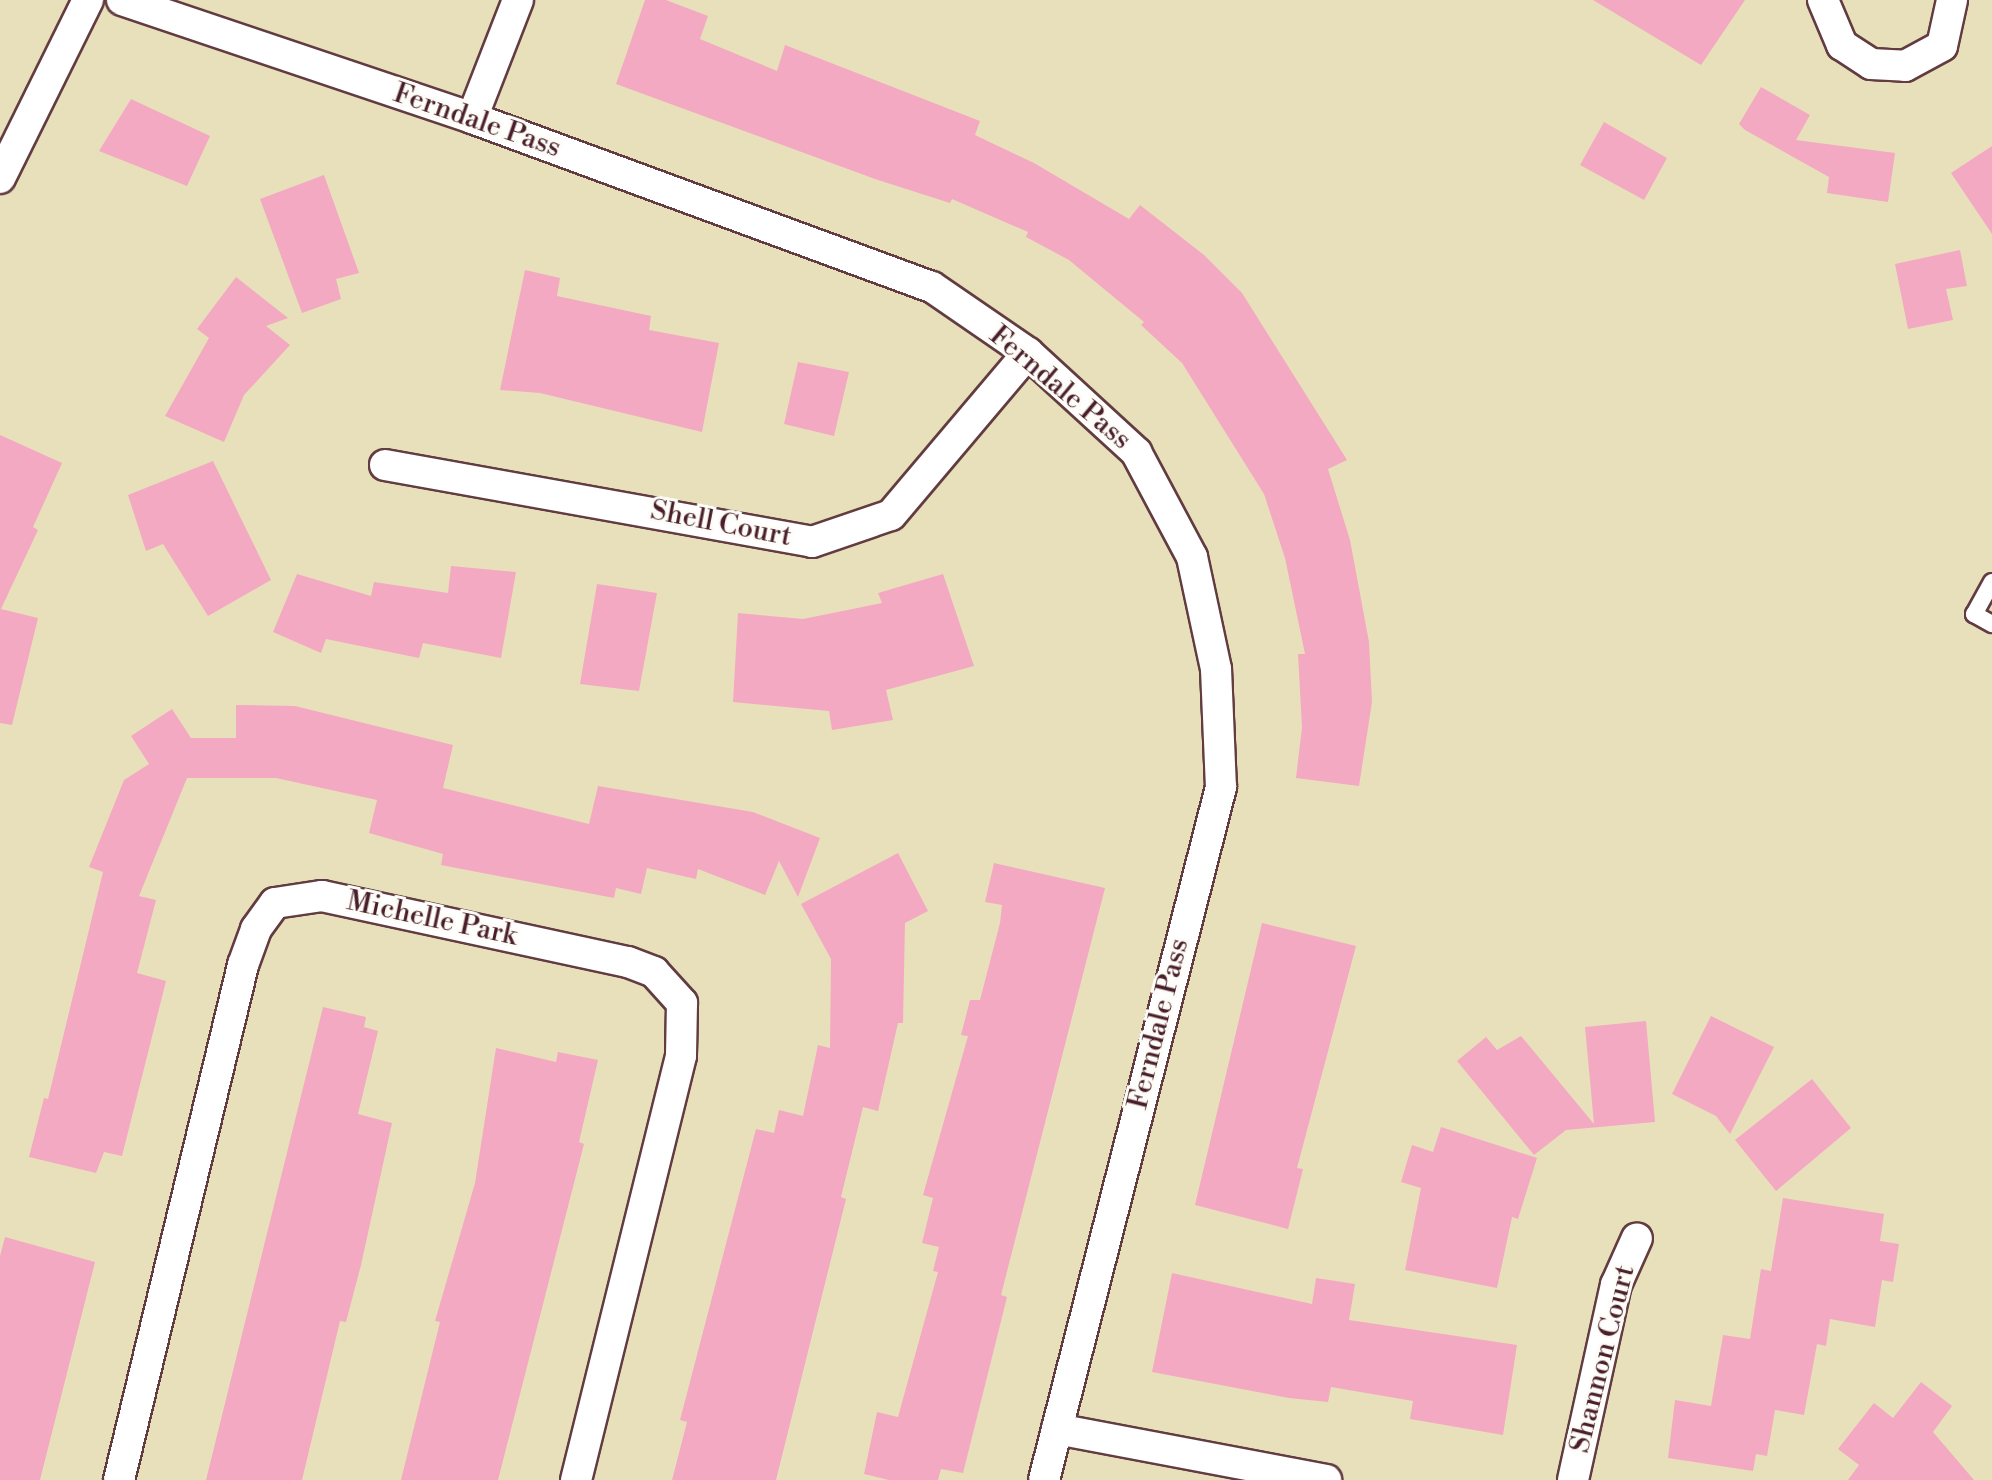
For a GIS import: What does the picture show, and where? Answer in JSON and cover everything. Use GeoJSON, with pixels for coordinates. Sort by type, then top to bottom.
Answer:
{"type":"FeatureCollection","features":[{"type":"Feature","properties":{"kind":"street"},"geometry":{"type":"LineString","coordinates":[[0,178],[88,0]]}},
{"type":"Feature","properties":{"kind":"street","name":"Ferndale Pass"},"geometry":{"type":"LineString","coordinates":[[122,0],[472,118],[932,287],[1028,353],[1136,452],[1192,557],[1216,669],[1221,787],[1044,1480]]}},
{"type":"Feature","properties":{"kind":"street"},"geometry":{"type":"LineString","coordinates":[[472,118],[518,0]]}},
{"type":"Feature","properties":{"kind":"street"},"geometry":{"type":"LineString","coordinates":[[1823,0],[1842,45],[1871,64],[1905,66],[1942,46],[1952,0]]}},
{"type":"Feature","properties":{"kind":"street","name":"Shell Court"},"geometry":{"type":"LineString","coordinates":[[385,465],[812,542],[891,515],[1028,353]]}},
{"type":"Feature","properties":{"kind":"street","name":"Michelle Park"},"geometry":{"type":"LineString","coordinates":[[119,1480],[243,965],[265,912],[297,896],[365,904],[628,962],[654,972],[682,1003],[681,1056],[576,1480]]}},
{"type":"Feature","properties":{"kind":"street","name":"Shannon Court"},"geometry":{"type":"LineString","coordinates":[[1573,1480],[1616,1285],[1637,1238]]}},
{"type":"Feature","properties":{"kind":"street"},"geometry":{"type":"LineString","coordinates":[[1057,1429],[1326,1480]]}},
{"type":"Feature","properties":{"kind":"lane"},"geometry":{"type":"LineString","coordinates":[[1992,582],[1974,614],[1992,624]]}},
{"type":"Feature","properties":{"kind":"building"},"geometry":{"type":"Polygon","coordinates":[[[645,0],[666,0],[708,16],[700,39],[777,71],[785,45],[980,121],[975,135],[1034,163],[1129,219],[1140,205],[1204,255],[1242,293],[1347,460],[1328,469],[1350,540],[1369,642],[1372,702],[1359,786],[1296,778],[1302,727],[1298,654],[1305,654],[1285,558],[1264,494],[1182,363],[1141,325],[1144,322],[1069,260],[1026,237],[1028,232],[952,199],[950,203],[875,179],[616,84],[645,0]]]}},
{"type":"Feature","properties":{"kind":"building"},"geometry":{"type":"Polygon","coordinates":[[[1593,0],[1745,0],[1701,65],[1593,0]]]}},
{"type":"Feature","properties":{"kind":"building"},"geometry":{"type":"Polygon","coordinates":[[[1761,87],[1810,115],[1796,140],[1895,153],[1888,202],[1827,193],[1829,177],[1745,130],[1739,124],[1761,87]]]}},
{"type":"Feature","properties":{"kind":"building"},"geometry":{"type":"Polygon","coordinates":[[[131,99],[210,136],[187,186],[99,151],[131,99]]]}},
{"type":"Feature","properties":{"kind":"building"},"geometry":{"type":"Polygon","coordinates":[[[1604,122],[1667,158],[1644,200],[1580,165],[1604,122]]]}},
{"type":"Feature","properties":{"kind":"building"},"geometry":{"type":"Polygon","coordinates":[[[1992,146],[1992,234],[1951,173],[1992,146]]]}},
{"type":"Feature","properties":{"kind":"building"},"geometry":{"type":"Polygon","coordinates":[[[324,175],[359,273],[336,279],[341,299],[302,313],[260,199],[324,175]]]}},
{"type":"Feature","properties":{"kind":"building"},"geometry":{"type":"Polygon","coordinates":[[[1960,250],[1967,286],[1946,289],[1953,320],[1908,329],[1895,264],[1960,250]]]}},
{"type":"Feature","properties":{"kind":"building"},"geometry":{"type":"Polygon","coordinates":[[[525,270],[560,278],[557,296],[651,316],[649,330],[719,343],[702,432],[540,393],[500,390],[525,270]]]}},
{"type":"Feature","properties":{"kind":"building"},"geometry":{"type":"Polygon","coordinates":[[[236,277],[288,318],[266,326],[290,345],[244,395],[224,442],[165,416],[209,338],[197,329],[236,277]]]}},
{"type":"Feature","properties":{"kind":"building"},"geometry":{"type":"Polygon","coordinates":[[[798,362],[849,372],[834,436],[784,424],[798,362]]]}},
{"type":"Feature","properties":{"kind":"building"},"geometry":{"type":"Polygon","coordinates":[[[0,435],[62,463],[33,527],[38,530],[1,609],[38,618],[12,725],[0,723],[0,435]]]}},
{"type":"Feature","properties":{"kind":"building"},"geometry":{"type":"Polygon","coordinates":[[[213,461],[271,580],[208,616],[163,544],[146,551],[128,495],[213,461]]]}},
{"type":"Feature","properties":{"kind":"building"},"geometry":{"type":"Polygon","coordinates":[[[451,566],[516,572],[501,658],[423,643],[419,658],[326,639],[321,653],[273,632],[297,574],[371,596],[374,582],[448,593],[451,566]]]}},
{"type":"Feature","properties":{"kind":"building"},"geometry":{"type":"Polygon","coordinates":[[[943,574],[974,666],[886,690],[893,720],[832,730],[829,711],[733,702],[738,613],[803,619],[882,603],[878,593],[943,574]]]}},
{"type":"Feature","properties":{"kind":"building"},"geometry":{"type":"Polygon","coordinates":[[[597,584],[657,593],[639,691],[580,684],[597,584]]]}},
{"type":"Feature","properties":{"kind":"building"},"geometry":{"type":"Polygon","coordinates":[[[236,705],[295,706],[453,745],[443,788],[589,824],[598,786],[753,812],[820,838],[798,897],[779,861],[765,895],[698,869],[696,879],[647,868],[641,894],[616,888],[614,898],[441,865],[443,854],[369,833],[377,800],[276,778],[187,778],[139,896],[156,900],[137,973],[166,981],[122,1156],[104,1152],[96,1173],[29,1157],[44,1098],[48,1099],[103,872],[89,867],[124,780],[149,764],[131,736],[172,709],[191,738],[236,738],[236,705]]]}},
{"type":"Feature","properties":{"kind":"building"},"geometry":{"type":"Polygon","coordinates":[[[898,853],[928,911],[905,923],[903,1023],[898,1023],[878,1111],[863,1107],[841,1197],[846,1199],[776,1480],[672,1480],[687,1422],[680,1420],[756,1129],[774,1133],[779,1110],[803,1116],[818,1045],[830,1048],[831,959],[801,904],[898,853]]]}},
{"type":"Feature","properties":{"kind":"building"},"geometry":{"type":"Polygon","coordinates":[[[994,863],[1105,888],[1001,1295],[1007,1297],[963,1473],[941,1469],[938,1480],[889,1480],[864,1474],[877,1412],[898,1417],[938,1272],[933,1271],[939,1247],[922,1243],[933,1198],[923,1195],[968,1036],[961,1035],[970,1000],[980,1000],[1000,923],[1002,905],[985,902],[994,863]]]}},
{"type":"Feature","properties":{"kind":"building"},"geometry":{"type":"Polygon","coordinates":[[[1262,923],[1356,946],[1297,1168],[1303,1169],[1288,1229],[1195,1205],[1262,923]]]}},
{"type":"Feature","properties":{"kind":"building"},"geometry":{"type":"Polygon","coordinates":[[[323,1007],[366,1017],[364,1027],[378,1031],[358,1114],[392,1123],[361,1265],[346,1322],[340,1321],[302,1480],[206,1480],[323,1007]]]}},
{"type":"Feature","properties":{"kind":"building"},"geometry":{"type":"Polygon","coordinates":[[[1711,1016],[1774,1047],[1730,1134],[1716,1116],[1672,1094],[1711,1016]]]}},
{"type":"Feature","properties":{"kind":"building"},"geometry":{"type":"Polygon","coordinates":[[[1646,1021],[1655,1122],[1566,1130],[1534,1155],[1457,1061],[1486,1037],[1497,1050],[1521,1036],[1594,1124],[1585,1027],[1646,1021]]]}},
{"type":"Feature","properties":{"kind":"building"},"geometry":{"type":"Polygon","coordinates":[[[496,1048],[556,1062],[558,1052],[598,1060],[579,1142],[584,1144],[498,1480],[401,1480],[440,1322],[435,1321],[475,1183],[496,1048]]]}},
{"type":"Feature","properties":{"kind":"building"},"geometry":{"type":"Polygon","coordinates":[[[1812,1079],[1851,1128],[1776,1191],[1735,1140],[1812,1079]]]}},
{"type":"Feature","properties":{"kind":"building"},"geometry":{"type":"Polygon","coordinates":[[[1441,1127],[1537,1158],[1518,1219],[1512,1217],[1497,1288],[1405,1270],[1421,1188],[1401,1182],[1412,1145],[1433,1152],[1441,1127]]]}},
{"type":"Feature","properties":{"kind":"building"},"geometry":{"type":"Polygon","coordinates":[[[1783,1198],[1884,1214],[1880,1241],[1899,1244],[1893,1282],[1882,1280],[1875,1327],[1830,1319],[1826,1346],[1817,1344],[1804,1415],[1775,1410],[1767,1456],[1756,1454],[1753,1471],[1668,1458],[1675,1400],[1711,1406],[1723,1335],[1750,1339],[1761,1269],[1771,1271],[1783,1198]]]}},
{"type":"Feature","properties":{"kind":"building"},"geometry":{"type":"Polygon","coordinates":[[[5,1237],[95,1262],[40,1480],[0,1480],[0,1256],[5,1237]]]}},
{"type":"Feature","properties":{"kind":"building"},"geometry":{"type":"Polygon","coordinates":[[[1172,1273],[1312,1304],[1316,1278],[1355,1284],[1349,1320],[1517,1345],[1503,1435],[1410,1419],[1413,1401],[1331,1387],[1328,1402],[1289,1398],[1152,1372],[1172,1273]]]}},
{"type":"Feature","properties":{"kind":"building"},"geometry":{"type":"Polygon","coordinates":[[[1921,1382],[1952,1406],[1933,1432],[1974,1480],[1848,1480],[1859,1465],[1838,1449],[1874,1403],[1893,1418],[1921,1382]]]}}]}
